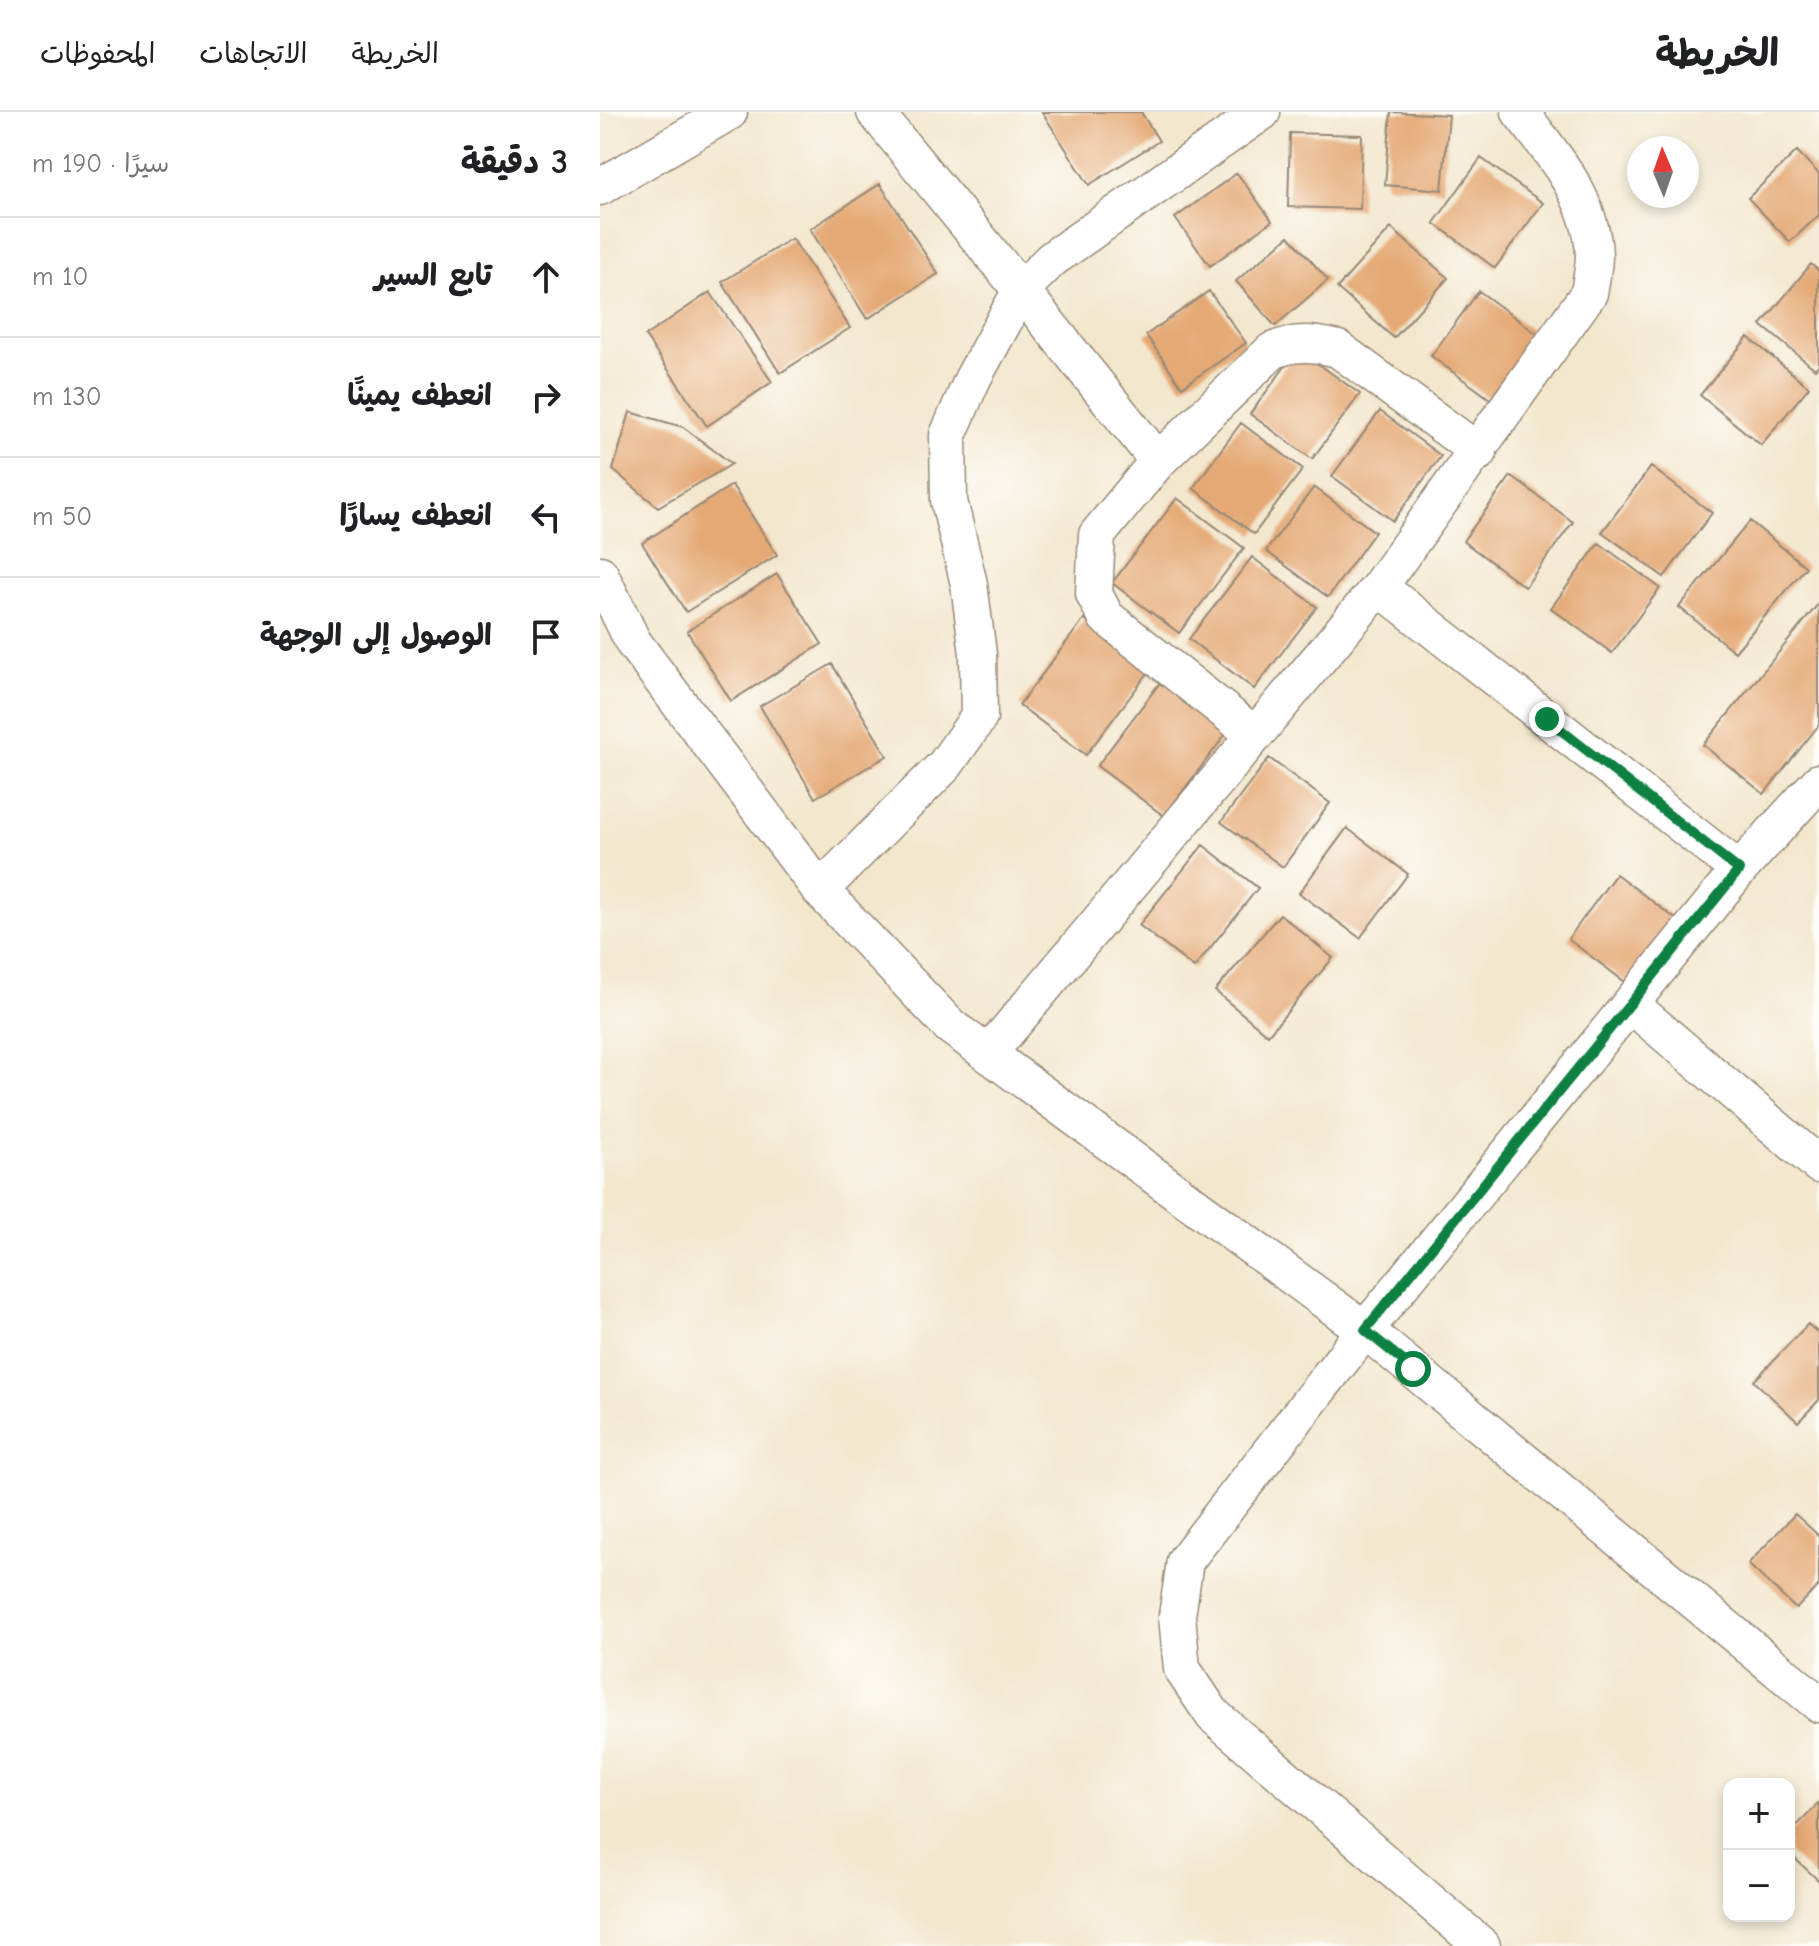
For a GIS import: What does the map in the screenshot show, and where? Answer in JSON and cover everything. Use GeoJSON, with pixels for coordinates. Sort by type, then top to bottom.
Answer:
{"type":"FeatureCollection","features":[{"type":"Feature","properties":{"kind":"street"},"geometry":{"type":"LineString","coordinates":[[600,187],[729,112]]}},
{"type":"Feature","properties":{"kind":"street"},"geometry":{"type":"LineString","coordinates":[[875,112],[1158,461]]}},
{"type":"Feature","properties":{"kind":"street"},"geometry":{"type":"LineString","coordinates":[[820,890],[945,765],[979,717],[978,654],[969,584],[949,501],[948,435],[973,378],[1021,290],[1052,259],[1262,112]]}},
{"type":"Feature","properties":{"kind":"street"},"geometry":{"type":"LineString","coordinates":[[988,1054],[1379,587],[1479,452],[1589,293],[1594,255],[1583,207],[1566,171],[1520,112]]}},
{"type":"Feature","properties":{"kind":"street"},"geometry":{"type":"LineString","coordinates":[[1255,735],[1106,617],[1094,594],[1097,535],[1158,461],[1272,351],[1285,346],[1311,343],[1338,349],[1479,452]]}},
{"type":"Feature","properties":{"kind":"street"},"geometry":{"type":"LineString","coordinates":[[600,574],[633,642],[820,890],[950,1026],[1365,1330],[1819,1704]]}},
{"type":"Feature","properties":{"kind":"street"},"geometry":{"type":"LineString","coordinates":[[1379,587],[1739,870]]}},
{"type":"Feature","properties":{"kind":"street"},"geometry":{"type":"LineString","coordinates":[[1482,1946],[1213,1715],[1182,1669],[1177,1616],[1185,1561],[1365,1330],[1739,870],[1819,782]]}},
{"type":"Feature","properties":{"kind":"street"},"geometry":{"type":"LineString","coordinates":[[1630,1004],[1819,1165]]}},
{"type":"Feature","properties":{"kind":"building"},"geometry":{"type":"Polygon","coordinates":[[[1042,112],[1141,112],[1159,141],[1089,185],[1042,112]]]}},
{"type":"Feature","properties":{"kind":"building"},"geometry":{"type":"Polygon","coordinates":[[[1391,112],[1449,115],[1442,190],[1385,185],[1391,112]]]}},
{"type":"Feature","properties":{"kind":"building"},"geometry":{"type":"Polygon","coordinates":[[[1290,133],[1362,135],[1360,209],[1288,207],[1290,133]]]}},
{"type":"Feature","properties":{"kind":"building"},"geometry":{"type":"Polygon","coordinates":[[[1797,151],[1819,174],[1819,215],[1790,242],[1748,198],[1797,151]]]}},
{"type":"Feature","properties":{"kind":"building"},"geometry":{"type":"Polygon","coordinates":[[[1481,158],[1543,203],[1495,268],[1434,223],[1481,158]]]}},
{"type":"Feature","properties":{"kind":"building"},"geometry":{"type":"Polygon","coordinates":[[[1237,173],[1272,221],[1210,266],[1175,218],[1237,173]]]}},
{"type":"Feature","properties":{"kind":"building"},"geometry":{"type":"Polygon","coordinates":[[[880,184],[938,274],[867,319],[810,229],[880,184]]]}},
{"type":"Feature","properties":{"kind":"building"},"geometry":{"type":"Polygon","coordinates":[[[1391,228],[1448,278],[1394,338],[1337,288],[1391,228]]]}},
{"type":"Feature","properties":{"kind":"building"},"geometry":{"type":"Polygon","coordinates":[[[1289,236],[1328,280],[1275,326],[1236,281],[1289,236]]]}},
{"type":"Feature","properties":{"kind":"building"},"geometry":{"type":"Polygon","coordinates":[[[792,238],[850,328],[780,373],[722,282],[792,238]]]}},
{"type":"Feature","properties":{"kind":"building"},"geometry":{"type":"Polygon","coordinates":[[[1811,264],[1819,271],[1819,364],[1815,369],[1761,325],[1811,264]]]}},
{"type":"Feature","properties":{"kind":"building"},"geometry":{"type":"Polygon","coordinates":[[[1209,291],[1246,343],[1182,387],[1146,335],[1209,291]]]}},
{"type":"Feature","properties":{"kind":"building"},"geometry":{"type":"Polygon","coordinates":[[[1479,291],[1540,336],[1493,401],[1431,356],[1479,291]]]}},
{"type":"Feature","properties":{"kind":"building"},"geometry":{"type":"Polygon","coordinates":[[[710,292],[772,382],[707,426],[645,336],[710,292]]]}},
{"type":"Feature","properties":{"kind":"building"},"geometry":{"type":"Polygon","coordinates":[[[1748,337],[1809,387],[1761,445],[1700,395],[1748,337]]]}},
{"type":"Feature","properties":{"kind":"building"},"geometry":{"type":"Polygon","coordinates":[[[1298,349],[1360,394],[1312,459],[1250,414],[1298,349]]]}},
{"type":"Feature","properties":{"kind":"building"},"geometry":{"type":"Polygon","coordinates":[[[1380,411],[1441,456],[1393,521],[1332,476],[1380,411]]]}},
{"type":"Feature","properties":{"kind":"building"},"geometry":{"type":"Polygon","coordinates":[[[630,412],[683,427],[732,464],[658,507],[613,470],[630,412]]]}},
{"type":"Feature","properties":{"kind":"building"},"geometry":{"type":"Polygon","coordinates":[[[1241,423],[1303,469],[1254,534],[1193,488],[1241,423]]]}},
{"type":"Feature","properties":{"kind":"building"},"geometry":{"type":"Polygon","coordinates":[[[1651,467],[1712,513],[1664,577],[1602,532],[1651,467]]]}},
{"type":"Feature","properties":{"kind":"building"},"geometry":{"type":"Polygon","coordinates":[[[1511,476],[1573,522],[1525,587],[1463,541],[1511,476]]]}},
{"type":"Feature","properties":{"kind":"building"},"geometry":{"type":"Polygon","coordinates":[[[732,485],[777,555],[686,612],[642,543],[732,485]]]}},
{"type":"Feature","properties":{"kind":"building"},"geometry":{"type":"Polygon","coordinates":[[[1314,487],[1375,532],[1328,597],[1266,551],[1314,487]]]}},
{"type":"Feature","properties":{"kind":"building"},"geometry":{"type":"Polygon","coordinates":[[[1177,498],[1244,548],[1179,633],[1112,583],[1177,498]]]}},
{"type":"Feature","properties":{"kind":"building"},"geometry":{"type":"Polygon","coordinates":[[[1750,521],[1806,567],[1735,652],[1679,607],[1750,521]]]}},
{"type":"Feature","properties":{"kind":"building"},"geometry":{"type":"Polygon","coordinates":[[[1599,543],[1660,588],[1612,653],[1551,608],[1599,543]]]}},
{"type":"Feature","properties":{"kind":"building"},"geometry":{"type":"Polygon","coordinates":[[[1252,557],[1317,607],[1254,689],[1189,639],[1252,557]]]}},
{"type":"Feature","properties":{"kind":"building"},"geometry":{"type":"Polygon","coordinates":[[[777,574],[822,644],[731,701],[687,631],[777,574]]]}},
{"type":"Feature","properties":{"kind":"building"},"geometry":{"type":"Polygon","coordinates":[[[1819,603],[1819,725],[1764,794],[1703,745],[1819,603]]]}},
{"type":"Feature","properties":{"kind":"building"},"geometry":{"type":"Polygon","coordinates":[[[1084,619],[1151,669],[1086,755],[1019,705],[1084,619]]]}},
{"type":"Feature","properties":{"kind":"building"},"geometry":{"type":"Polygon","coordinates":[[[832,664],[887,756],[815,798],[760,706],[832,664]]]}},
{"type":"Feature","properties":{"kind":"building"},"geometry":{"type":"Polygon","coordinates":[[[1162,680],[1229,730],[1164,816],[1097,766],[1162,680]]]}},
{"type":"Feature","properties":{"kind":"building"},"geometry":{"type":"Polygon","coordinates":[[[1269,758],[1330,803],[1283,867],[1221,822],[1269,758]]]}},
{"type":"Feature","properties":{"kind":"building"},"geometry":{"type":"Polygon","coordinates":[[[1347,828],[1408,874],[1360,938],[1299,893],[1347,828]]]}},
{"type":"Feature","properties":{"kind":"building"},"geometry":{"type":"Polygon","coordinates":[[[1203,845],[1258,888],[1194,968],[1139,925],[1203,845]]]}},
{"type":"Feature","properties":{"kind":"building"},"geometry":{"type":"Polygon","coordinates":[[[1616,874],[1677,920],[1629,985],[1568,939],[1616,874]]]}},
{"type":"Feature","properties":{"kind":"building"},"geometry":{"type":"Polygon","coordinates":[[[1280,914],[1333,958],[1268,1035],[1215,991],[1280,914]]]}},
{"type":"Feature","properties":{"kind":"building"},"geometry":{"type":"Polygon","coordinates":[[[1808,1324],[1819,1334],[1819,1400],[1798,1422],[1754,1381],[1808,1324]]]}},
{"type":"Feature","properties":{"kind":"building"},"geometry":{"type":"Polygon","coordinates":[[[1795,1514],[1819,1536],[1819,1585],[1796,1609],[1748,1564],[1795,1514]]]}},
{"type":"Feature","properties":{"kind":"building"},"geometry":{"type":"Polygon","coordinates":[[[1819,1803],[1819,1881],[1795,1859],[1795,1828],[1819,1803]]]}},
{"type":"Feature","properties":{"kind":"route"},"geometry":{"type":"LineString","coordinates":[[1413,1369],[1365,1330],[1739,870],[1547,719]]}}]}
